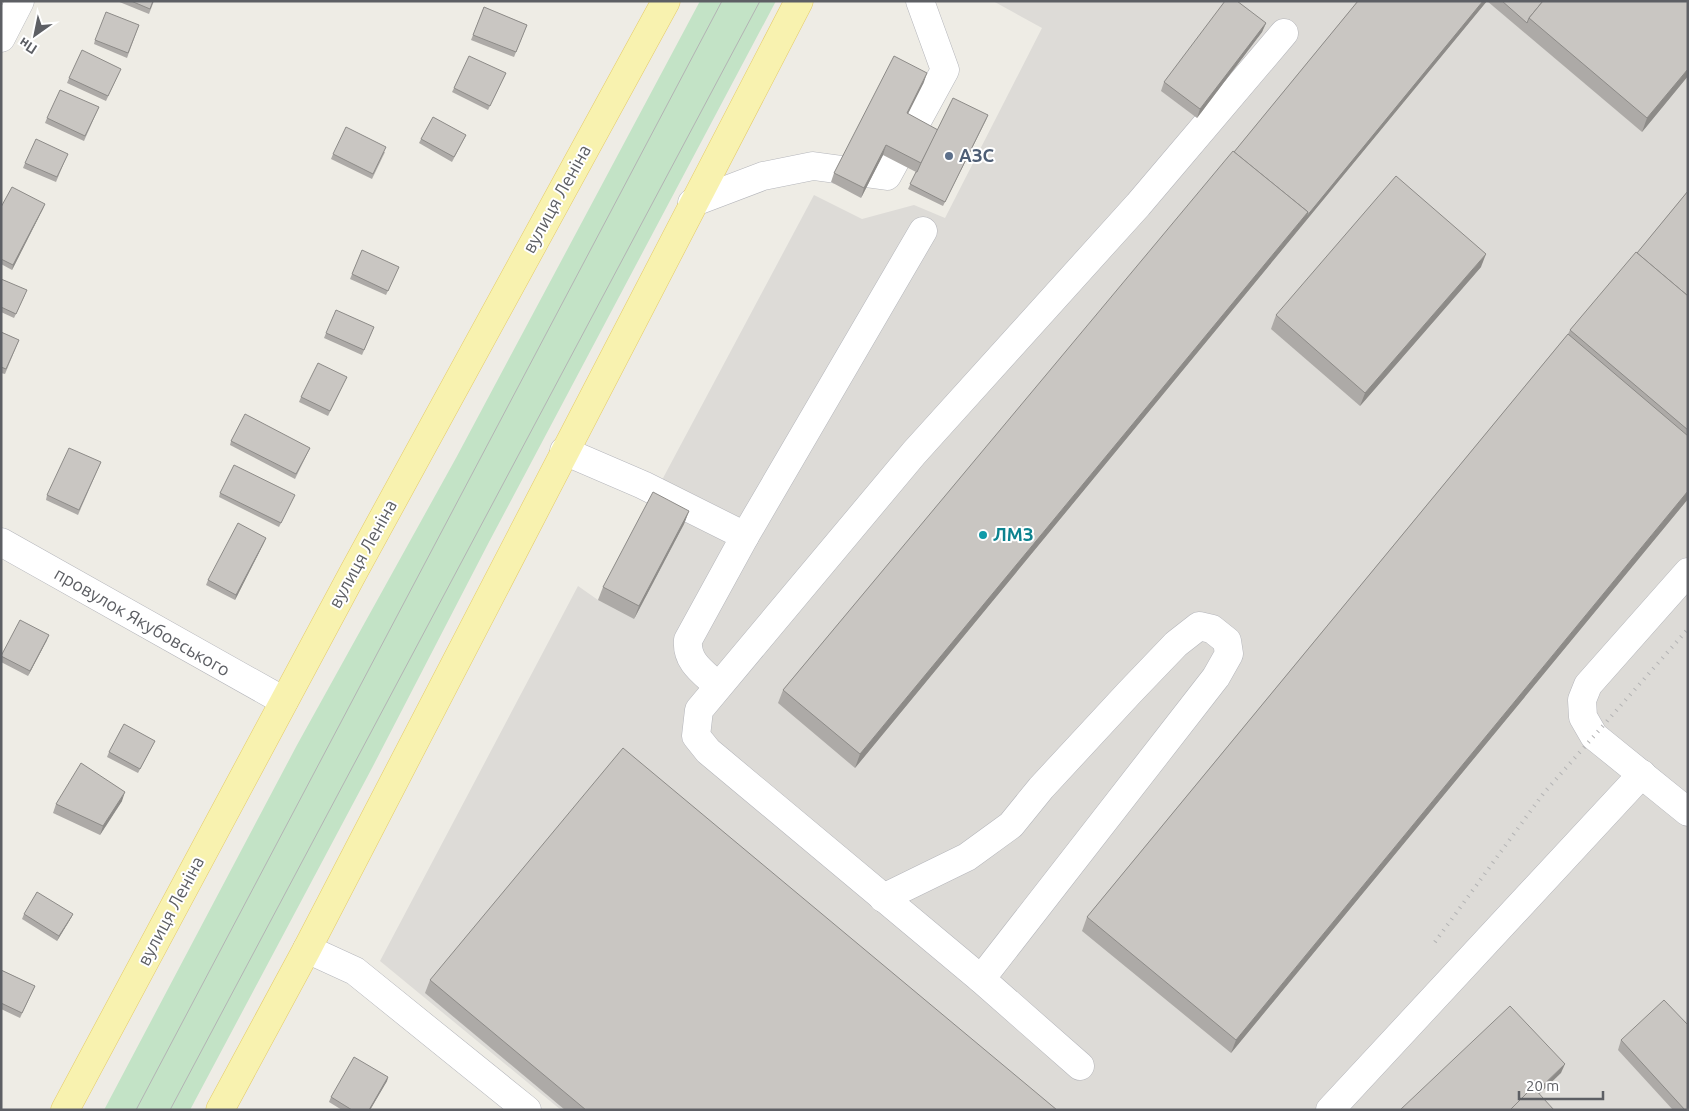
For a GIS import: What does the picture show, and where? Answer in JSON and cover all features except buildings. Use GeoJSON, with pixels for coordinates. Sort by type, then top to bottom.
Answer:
{"type":"FeatureCollection","features":[{"type":"Feature","properties":{"kind":"main road","name":"вулиця Леніна"},"geometry":{"type":"LineString","coordinates":[[65,1110],[284,701],[666,1]]}},
{"type":"Feature","properties":{"kind":"main road"},"geometry":{"type":"LineString","coordinates":[[220,1110],[307,949],[692,203],[799,1]]}},
{"type":"Feature","properties":{"kind":"street"},"geometry":{"type":"LineString","coordinates":[[1,38],[20,1]]}},
{"type":"Feature","properties":{"kind":"street"},"geometry":{"type":"LineString","coordinates":[[692,203],[764,176],[813,166],[887,176],[945,70],[920,1]]}},
{"type":"Feature","properties":{"kind":"street"},"geometry":{"type":"LineString","coordinates":[[1080,1066],[981,979],[708,751],[696,736],[700,710],[718,686],[914,453],[1138,205],[1284,32]]}},
{"type":"Feature","properties":{"kind":"street"},"geometry":{"type":"LineString","coordinates":[[718,686],[694,664],[687,651],[688,640],[745,536],[923,231]]}},
{"type":"Feature","properties":{"kind":"street"},"geometry":{"type":"LineString","coordinates":[[564,451],[643,485],[745,536]]}},
{"type":"Feature","properties":{"kind":"street","name":"провулок Якубовського"},"geometry":{"type":"LineString","coordinates":[[1,542],[284,701]]}},
{"type":"Feature","properties":{"kind":"street"},"geometry":{"type":"LineString","coordinates":[[1688,572],[1588,685],[1582,700],[1583,717],[1594,736],[1688,812]]}},
{"type":"Feature","properties":{"kind":"street"},"geometry":{"type":"LineString","coordinates":[[883,898],[967,857],[1011,825],[1041,788],[1136,686],[1176,644],[1199,626],[1212,629],[1227,641],[1229,654],[1216,677],[981,979]]}},
{"type":"Feature","properties":{"kind":"street"},"geometry":{"type":"LineString","coordinates":[[1330,1110],[1642,774]]}},
{"type":"Feature","properties":{"kind":"street"},"geometry":{"type":"LineString","coordinates":[[307,949],[355,970],[527,1110]]}},
{"type":"Feature","properties":{"kind":"shaded area"},"geometry":{"type":"Polygon","coordinates":[[[993,1],[1688,1],[1688,1110],[561,1110],[380,961],[578,586],[598,600],[814,195],[862,219],[914,205],[945,218],[1042,28],[993,1]]]}},
{"type":"Feature","properties":{"kind":"green space"},"geometry":{"type":"Polygon","coordinates":[[[700,1],[776,1],[190,1110],[104,1110],[297,745],[456,458],[700,1]]]}},
{"type":"Feature","properties":{"kind":"tram line"},"geometry":{"type":"LineString","coordinates":[[136,1110],[722,1]]}},
{"type":"Feature","properties":{"kind":"tram line"},"geometry":{"type":"LineString","coordinates":[[170,1110],[760,1]]}},
{"type":"Feature","properties":{"kind":"railway"},"geometry":{"type":"LineString","coordinates":[[1435,942],[1543,794],[1688,629]]}},
{"type":"Feature","properties":{"kind":"place","name":"АЗС"},"geometry":{"type":"Point","coordinates":[949,156]}},
{"type":"Feature","properties":{"kind":"place","name":"ЛМЗ"},"geometry":{"type":"Point","coordinates":[983,535]}}]}
